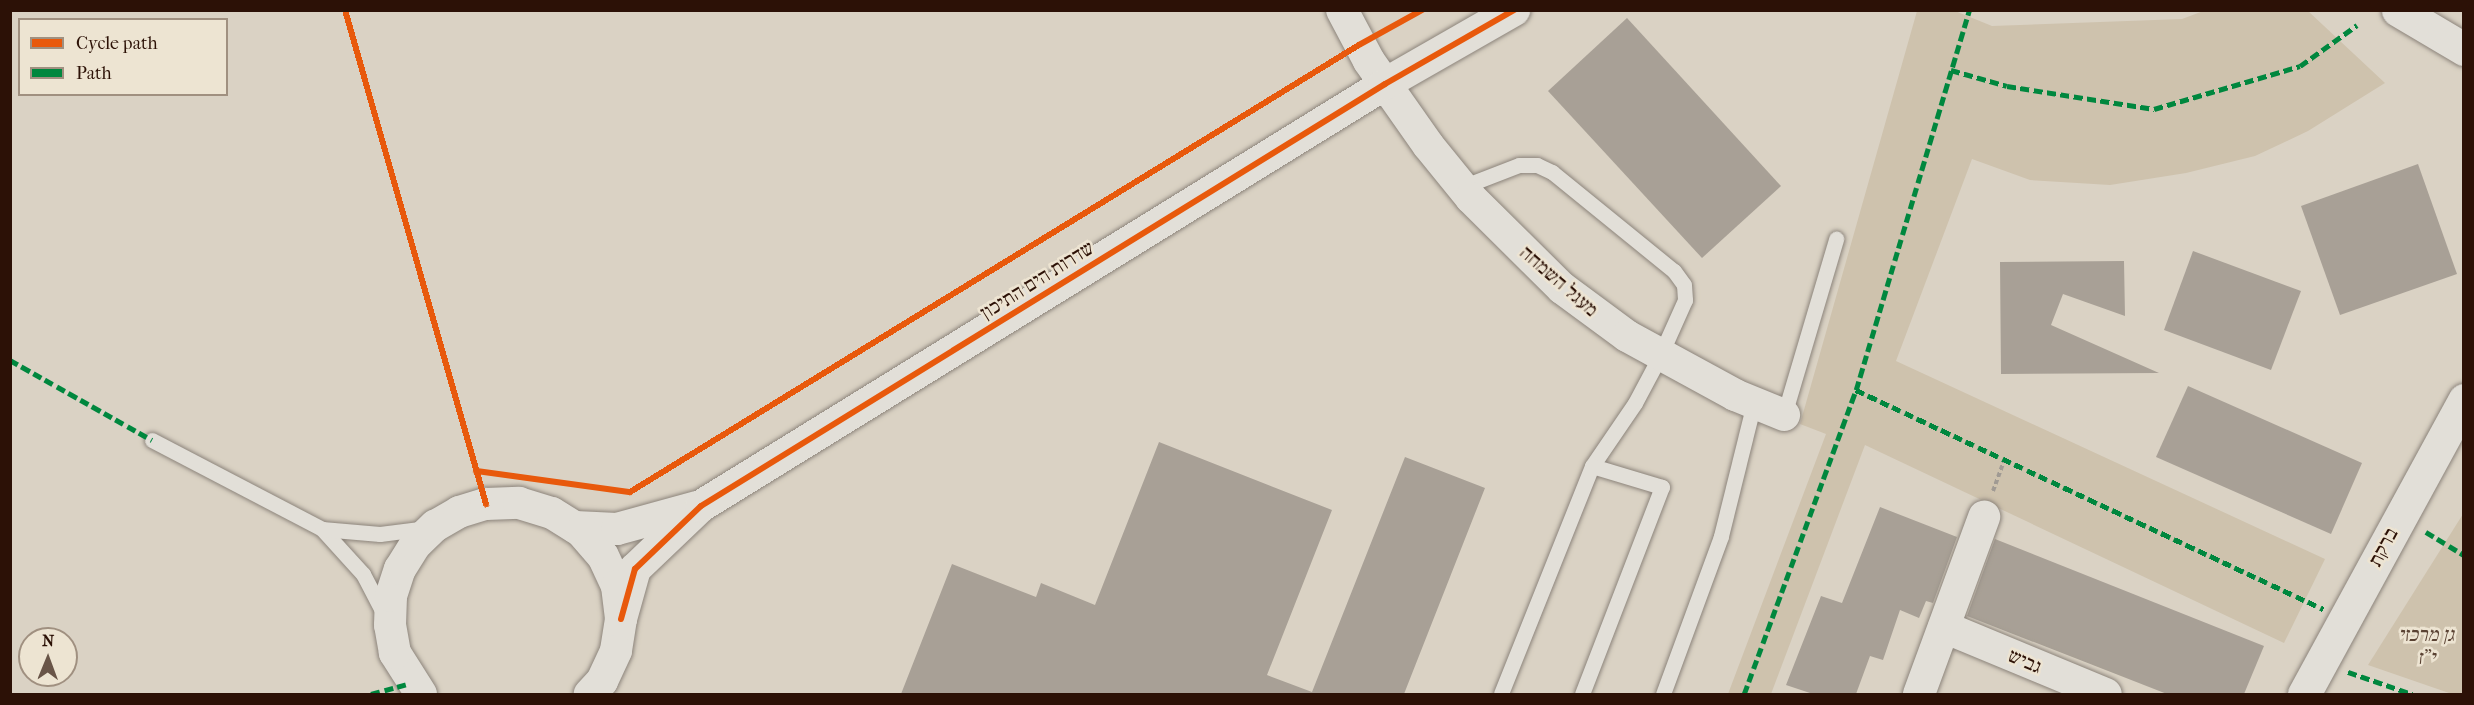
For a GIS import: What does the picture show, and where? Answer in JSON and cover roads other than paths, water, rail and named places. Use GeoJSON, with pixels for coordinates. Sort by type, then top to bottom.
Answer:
{"type":"FeatureCollection","features":[{"type":"Feature","properties":{"kind":"street","name":"מעגל השמחה"},"geometry":{"type":"LineString","coordinates":[[1342,10],[1385,84],[1462,187],[1562,288],[1627,336],[1660,356],[1754,403],[1784,415]]}},
{"type":"Feature","properties":{"kind":"street","name":"שדרות הים התיכון"},"geometry":{"type":"LineString","coordinates":[[621,619],[635,568],[701,506],[1385,84],[1514,10]]}},
{"type":"Feature","properties":{"kind":"street"},"geometry":{"type":"LineString","coordinates":[[2398,10],[2463,49]]}},
{"type":"Feature","properties":{"kind":"street","name":"ברקת"},"geometry":{"type":"LineString","coordinates":[[2304,694],[2463,400]]}},
{"type":"Feature","properties":{"kind":"street"},"geometry":{"type":"LineString","coordinates":[[421,694],[395,653],[390,625],[392,596],[400,569],[415,545],[435,526],[459,512],[486,504],[519,503],[552,513],[575,527],[603,556],[617,586],[621,619],[616,651],[602,681],[590,694]]}},
{"type":"Feature","properties":{"kind":"street","name":"שדרות הים התיכון"},"geometry":{"type":"LineString","coordinates":[[575,527],[617,529],[701,506]]}},
{"type":"Feature","properties":{"kind":"street"},"geometry":{"type":"LineString","coordinates":[[1919,694],[1984,517]]}},
{"type":"Feature","properties":{"kind":"street","name":"גביש"},"geometry":{"type":"LineString","coordinates":[[1944,627],[2106,694]]}},
{"type":"Feature","properties":{"kind":"lane"},"geometry":{"type":"LineString","coordinates":[[1462,187],[1519,165],[1537,165],[1552,172],[1674,271],[1684,285],[1685,300],[1660,356],[1635,403],[1592,466],[1501,694]]}},
{"type":"Feature","properties":{"kind":"lane"},"geometry":{"type":"LineString","coordinates":[[1784,415],[1836,239]]}},
{"type":"Feature","properties":{"kind":"lane"},"geometry":{"type":"LineString","coordinates":[[1663,694],[1721,536],[1754,403]]}},
{"type":"Feature","properties":{"kind":"lane"},"geometry":{"type":"LineString","coordinates":[[152,440],[322,529],[363,574],[390,625]]}},
{"type":"Feature","properties":{"kind":"lane"},"geometry":{"type":"LineString","coordinates":[[1582,694],[1662,487],[1592,466]]}},
{"type":"Feature","properties":{"kind":"lane"},"geometry":{"type":"LineString","coordinates":[[322,529],[380,534],[435,526]]}},
{"type":"Feature","properties":{"kind":"park label","name":"גן מרכזי י\"ז"},"geometry":{"type":"Point","coordinates":[2426,646]}}]}
